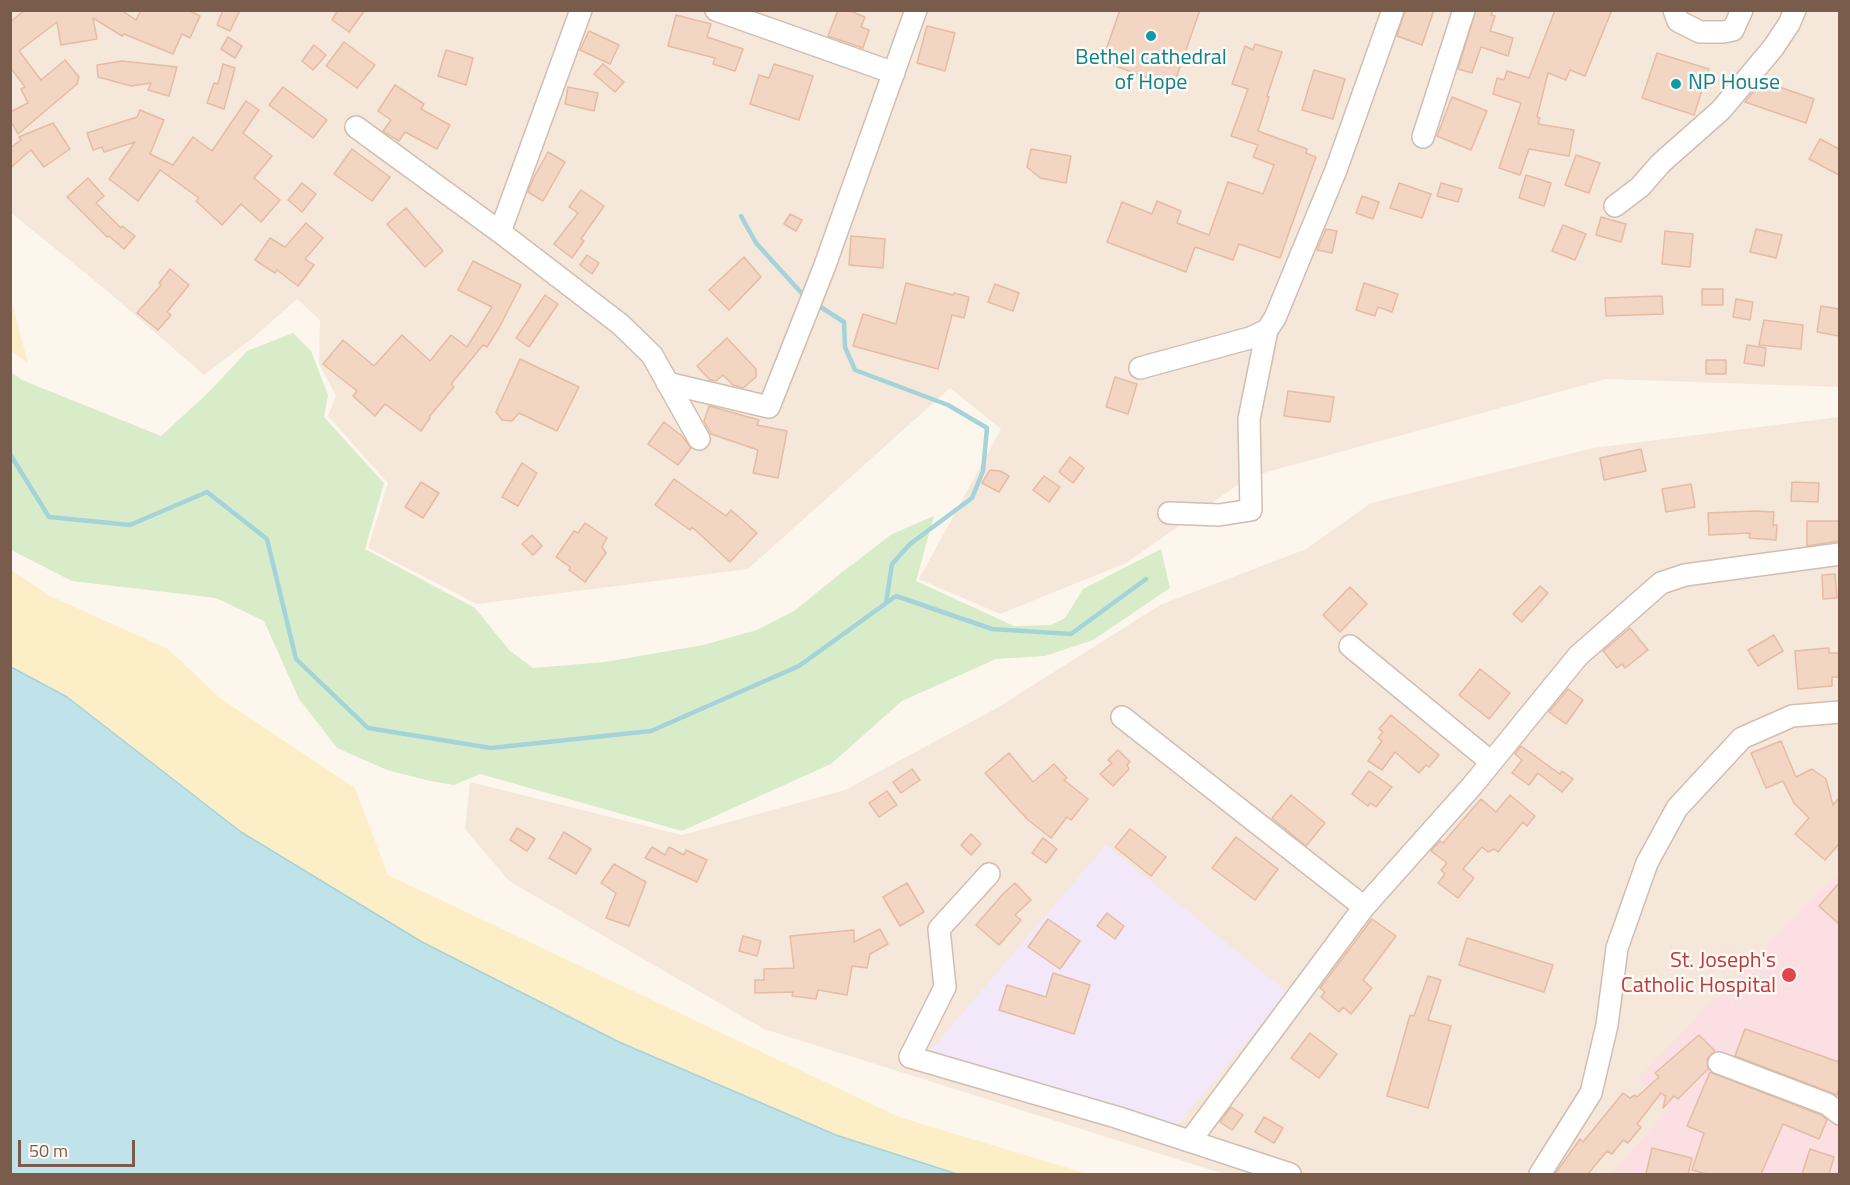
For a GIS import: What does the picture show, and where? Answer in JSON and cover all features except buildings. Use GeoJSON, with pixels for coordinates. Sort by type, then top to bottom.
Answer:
{"type":"FeatureCollection","features":[{"type":"Feature","properties":{"kind":"street"},"geometry":{"type":"LineString","coordinates":[[500,232],[581,10]]}},
{"type":"Feature","properties":{"kind":"street"},"geometry":{"type":"LineString","coordinates":[[716,10],[894,73]]}},
{"type":"Feature","properties":{"kind":"street"},"geometry":{"type":"LineString","coordinates":[[667,383],[769,407],[824,268],[916,10]]}},
{"type":"Feature","properties":{"kind":"street"},"geometry":{"type":"LineString","coordinates":[[1169,513],[1219,515],[1251,510],[1249,419],[1267,330],[1275,318],[1336,170],[1393,10]]}},
{"type":"Feature","properties":{"kind":"street"},"geometry":{"type":"LineString","coordinates":[[1423,137],[1464,10]]}},
{"type":"Feature","properties":{"kind":"street"},"geometry":{"type":"LineString","coordinates":[[1674,10],[1678,21],[1700,32],[1723,32],[1733,30],[1742,10]]}},
{"type":"Feature","properties":{"kind":"street"},"geometry":{"type":"LineString","coordinates":[[1615,206],[1640,187],[1661,163],[1720,110],[1773,48],[1789,24],[1795,10]]}},
{"type":"Feature","properties":{"kind":"street"},"geometry":{"type":"LineString","coordinates":[[356,127],[500,232],[620,324],[652,355],[699,439]]}},
{"type":"Feature","properties":{"kind":"street"},"geometry":{"type":"LineString","coordinates":[[1140,368],[1250,338],[1267,330]]}},
{"type":"Feature","properties":{"kind":"street"},"geometry":{"type":"LineString","coordinates":[[1190,1141],[1364,908],[1472,786],[1578,656],[1661,583],[1685,575],[1839,554]]}},
{"type":"Feature","properties":{"kind":"street"},"geometry":{"type":"LineString","coordinates":[[1350,646],[1491,762]]}},
{"type":"Feature","properties":{"kind":"street"},"geometry":{"type":"LineString","coordinates":[[1540,1174],[1591,1094],[1607,1025],[1617,948],[1647,863],[1677,808],[1742,738],[1792,716],[1839,712]]}},
{"type":"Feature","properties":{"kind":"street"},"geometry":{"type":"LineString","coordinates":[[1122,717],[1364,908]]}},
{"type":"Feature","properties":{"kind":"street"},"geometry":{"type":"LineString","coordinates":[[989,874],[939,929],[945,987],[910,1057],[1190,1141],[1290,1174]]}},
{"type":"Feature","properties":{"kind":"street"},"geometry":{"type":"LineString","coordinates":[[1719,1064],[1827,1104],[1839,1114]]}},
{"type":"Feature","properties":{"kind":"shaded area"},"geometry":{"type":"Polygon","coordinates":[[[10,11],[1839,11],[1839,387],[1606,379],[1249,477],[1126,563],[1000,614],[919,579],[1001,429],[950,388],[748,569],[477,604],[368,548],[388,483],[328,416],[336,396],[319,364],[320,320],[297,299],[254,337],[204,375],[105,289],[11,213],[10,11]]]}},
{"type":"Feature","properties":{"kind":"shaded area"},"geometry":{"type":"Polygon","coordinates":[[[1839,417],[1839,1174],[1224,1174],[764,1029],[509,881],[465,829],[470,782],[682,835],[845,790],[997,708],[1160,605],[1306,549],[1371,503],[1593,448],[1839,417]]]}},
{"type":"Feature","properties":{"kind":"shaded area"},"geometry":{"type":"Polygon","coordinates":[[[1106,845],[1287,992],[1173,1131],[931,1050],[1106,845]]]}},
{"type":"Feature","properties":{"kind":"shaded area","name":"St. Joseph's Catholic Hospital"},"geometry":{"type":"Polygon","coordinates":[[[1839,872],[1839,1174],[1610,1174],[1669,1110],[1638,1078],[1839,872]]]}},
{"type":"Feature","properties":{"kind":"green space"},"geometry":{"type":"Polygon","coordinates":[[[293,333],[311,351],[328,395],[324,417],[384,483],[365,549],[475,608],[509,650],[533,668],[605,662],[703,645],[757,630],[794,611],[892,534],[934,516],[916,581],[1014,626],[1051,625],[1065,618],[1083,589],[1161,549],[1170,588],[1093,640],[1045,656],[996,659],[902,701],[831,764],[682,831],[480,774],[454,785],[387,770],[337,748],[299,699],[264,621],[216,598],[72,581],[11,550],[11,372],[22,380],[161,436],[210,391],[247,351],[293,333]]]}},
{"type":"Feature","properties":{"kind":"sand"},"geometry":{"type":"Polygon","coordinates":[[[11,299],[28,363],[11,351],[11,299]]]}},
{"type":"Feature","properties":{"kind":"sand"},"geometry":{"type":"Polygon","coordinates":[[[10,569],[48,595],[168,649],[220,698],[355,788],[388,875],[899,1117],[1088,1174],[957,1174],[836,1135],[618,1042],[422,942],[241,832],[67,697],[11,667],[10,569]]]}},
{"type":"Feature","properties":{"kind":"water"},"geometry":{"type":"Polygon","coordinates":[[[11,667],[67,697],[241,832],[422,942],[619,1042],[836,1135],[957,1174],[11,1174],[11,667]]]}},
{"type":"Feature","properties":{"kind":"waterway"},"geometry":{"type":"LineString","coordinates":[[741,216],[756,243],[806,298]]}},
{"type":"Feature","properties":{"kind":"waterway"},"geometry":{"type":"LineString","coordinates":[[816,304],[844,322],[845,347],[855,370],[948,405],[987,428],[983,471],[972,498],[910,544],[892,564],[886,603]]}},
{"type":"Feature","properties":{"kind":"waterway"},"geometry":{"type":"LineString","coordinates":[[10,454],[49,517],[130,525],[207,492],[267,539],[296,659],[368,728],[491,748],[651,731],[799,666],[896,596],[992,629],[1071,634],[1146,579]]}},
{"type":"Feature","properties":{"kind":"place","name":"Bethel cathedral of Hope"},"geometry":{"type":"Point","coordinates":[1151,36]}},
{"type":"Feature","properties":{"kind":"place","name":"NP House"},"geometry":{"type":"Point","coordinates":[1676,84]}},
{"type":"Feature","properties":{"kind":"place","name":"St. Joseph's Catholic Hospital"},"geometry":{"type":"Point","coordinates":[1789,975]}}]}
